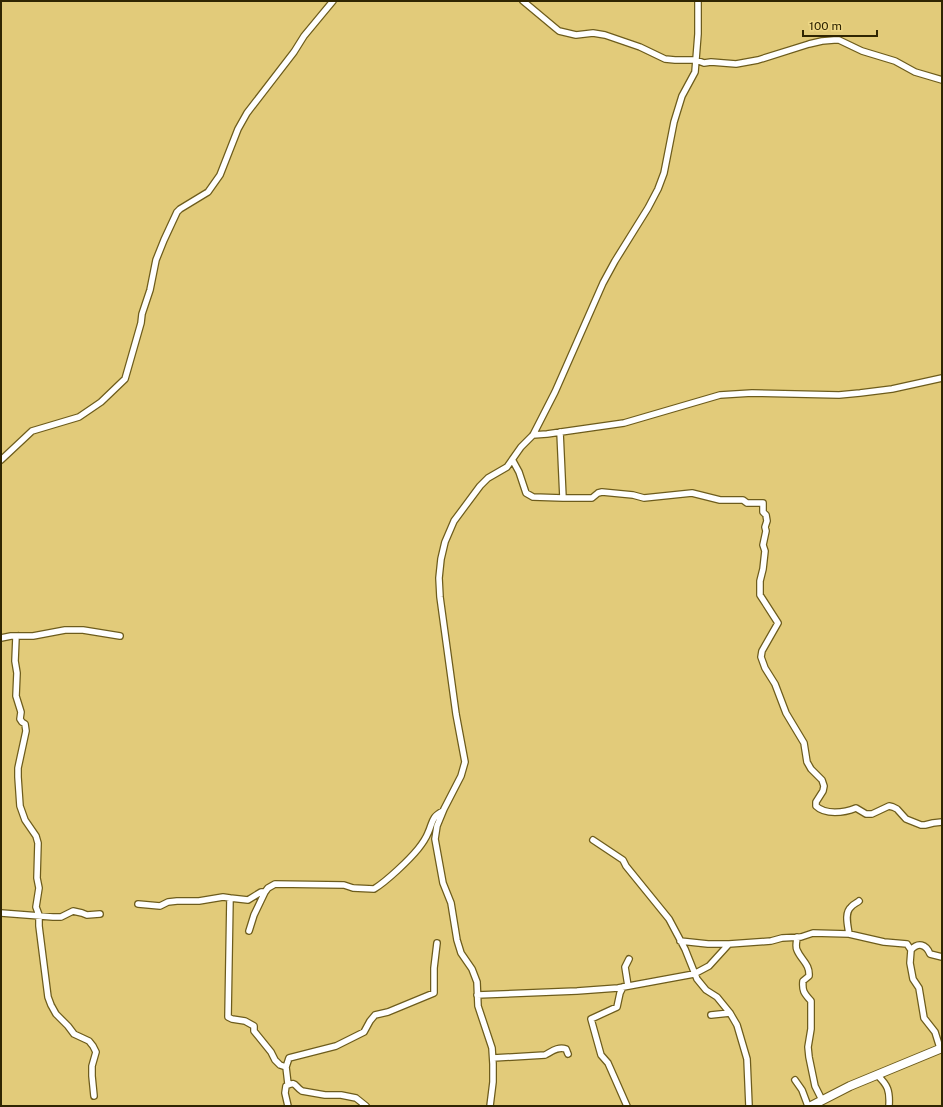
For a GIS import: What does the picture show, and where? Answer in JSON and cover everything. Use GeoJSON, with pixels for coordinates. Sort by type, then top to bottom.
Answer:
{"type":"FeatureCollection","features":[{"type":"Feature","properties":{"kind":"main road"},"geometry":{"type":"LineString","coordinates":[[811,1106],[850,1086],[941,1048]]}},
{"type":"Feature","properties":{"kind":"street"},"geometry":{"type":"LineString","coordinates":[[1,460],[32,431],[79,417],[101,402],[125,379],[141,323],[156,260],[177,212],[208,192],[220,175],[238,128],[246,113],[294,52],[304,36],[333,1]]}},
{"type":"Feature","properties":{"kind":"street"},"geometry":{"type":"LineString","coordinates":[[523,1],[559,31],[576,35],[593,33],[605,35],[640,47],[665,58],[675,60],[696,60],[728,64],[746,63],[809,44],[822,41],[839,40],[862,51],[895,60],[915,72],[942,80]]}},
{"type":"Feature","properties":{"kind":"street"},"geometry":{"type":"LineString","coordinates":[[490,1106],[493,1082],[492,1048],[478,1006],[477,982],[457,940],[451,903],[442,877],[435,839],[437,826],[461,776],[465,762],[440,598],[439,578],[441,559],[445,542],[454,521],[466,503],[488,478],[507,468],[521,447],[532,435],[555,392],[603,283],[615,260],[648,208],[658,189],[664,173],[674,122],[682,96],[695,72],[698,1]]}},
{"type":"Feature","properties":{"kind":"street"},"geometry":{"type":"LineString","coordinates":[[532,435],[624,423],[720,396],[752,393],[860,393],[892,389],[942,378]]}},
{"type":"Feature","properties":{"kind":"street"},"geometry":{"type":"LineString","coordinates":[[560,432],[563,498]]}},
{"type":"Feature","properties":{"kind":"street"},"geometry":{"type":"LineString","coordinates":[[513,461],[519,472],[526,493],[533,497],[592,498],[598,493],[602,492],[633,495],[644,498],[692,493],[720,500],[743,500],[747,503],[763,503],[763,512],[766,515],[767,521],[765,526],[765,551],[760,581],[760,594],[778,623],[762,651],[761,657],[765,668],[775,684],[786,713],[804,743],[807,762],[811,769],[822,780],[824,786],[823,791],[816,802],[816,806],[820,810],[827,811],[847,812],[856,808],[866,814],[872,814],[889,806],[897,809],[906,819],[921,825],[942,822]]}},
{"type":"Feature","properties":{"kind":"street"},"geometry":{"type":"LineString","coordinates":[[1,638],[33,636],[65,630],[95,632],[120,636]]}},
{"type":"Feature","properties":{"kind":"street"},"geometry":{"type":"LineString","coordinates":[[18,636],[16,637],[15,653],[17,673],[16,696],[21,712],[20,719],[25,724],[26,730],[18,768],[20,800],[25,820],[36,836],[38,843],[38,888],[36,907],[39,915],[39,926],[48,997],[56,1014],[74,1034],[89,1041],[96,1052],[92,1066],[94,1096]]}},
{"type":"Feature","properties":{"kind":"street"},"geometry":{"type":"LineString","coordinates":[[249,931],[254,915],[265,892],[268,888],[275,884],[344,885],[353,888],[374,889],[407,861],[428,834],[435,815],[443,811]]}},
{"type":"Feature","properties":{"kind":"street"},"geometry":{"type":"LineString","coordinates":[[593,840],[623,860],[626,866],[669,919],[685,949],[694,974],[706,990],[717,997],[730,1013],[737,1025],[747,1059],[749,1106]]}},
{"type":"Feature","properties":{"kind":"street"},"geometry":{"type":"LineString","coordinates":[[138,904],[160,906],[168,902],[199,902],[223,898],[248,900],[261,892],[265,892]]}},
{"type":"Feature","properties":{"kind":"street"},"geometry":{"type":"LineString","coordinates":[[230,898],[231,913],[229,928],[228,1017],[245,1021],[254,1026],[254,1031],[271,1052],[275,1060],[280,1065],[286,1067]]}},
{"type":"Feature","properties":{"kind":"street"},"geometry":{"type":"LineString","coordinates":[[849,934],[847,916],[848,910],[860,901]]}},
{"type":"Feature","properties":{"kind":"street"},"geometry":{"type":"LineString","coordinates":[[1,912],[39,915],[43,917],[61,916],[73,912],[87,915],[100,914]]}},
{"type":"Feature","properties":{"kind":"street"},"geometry":{"type":"LineString","coordinates":[[680,941],[708,944],[729,944],[771,941],[813,933],[849,934],[884,942],[907,944],[911,950],[910,963],[913,979],[919,988],[924,1018],[935,1032],[941,1048]]}},
{"type":"Feature","properties":{"kind":"street"},"geometry":{"type":"LineString","coordinates":[[797,937],[796,949],[805,962],[809,974],[809,976],[803,981],[802,990],[810,1001],[811,1029],[808,1047],[809,1057],[813,1080],[822,1100]]}},
{"type":"Feature","properties":{"kind":"street"},"geometry":{"type":"LineString","coordinates":[[288,1106],[285,1093],[286,1086],[288,1084],[286,1067],[289,1058],[310,1054],[336,1046],[364,1032],[375,1015],[388,1012],[434,993],[434,968],[437,943]]}},
{"type":"Feature","properties":{"kind":"street"},"geometry":{"type":"LineString","coordinates":[[477,995],[577,991],[625,987],[694,974],[709,966],[729,944]]}},
{"type":"Feature","properties":{"kind":"street"},"geometry":{"type":"LineString","coordinates":[[911,950],[919,944],[924,945],[928,948],[930,954],[942,957]]}},
{"type":"Feature","properties":{"kind":"street"},"geometry":{"type":"LineString","coordinates":[[626,1106],[608,1063],[601,1055],[591,1019],[617,1007],[620,993],[625,987],[625,967],[629,959]]}},
{"type":"Feature","properties":{"kind":"street"},"geometry":{"type":"LineString","coordinates":[[711,1015],[730,1013]]}},
{"type":"Feature","properties":{"kind":"street"},"geometry":{"type":"LineString","coordinates":[[493,1058],[545,1055],[562,1048],[566,1049],[568,1054]]}},
{"type":"Feature","properties":{"kind":"street"},"geometry":{"type":"LineString","coordinates":[[877,1075],[885,1082],[890,1094],[889,1106]]}},
{"type":"Feature","properties":{"kind":"street"},"geometry":{"type":"LineString","coordinates":[[795,1080],[802,1090],[808,1106]]}},
{"type":"Feature","properties":{"kind":"street"},"geometry":{"type":"LineString","coordinates":[[288,1084],[296,1084],[302,1091],[356,1098],[366,1106]]}}]}
